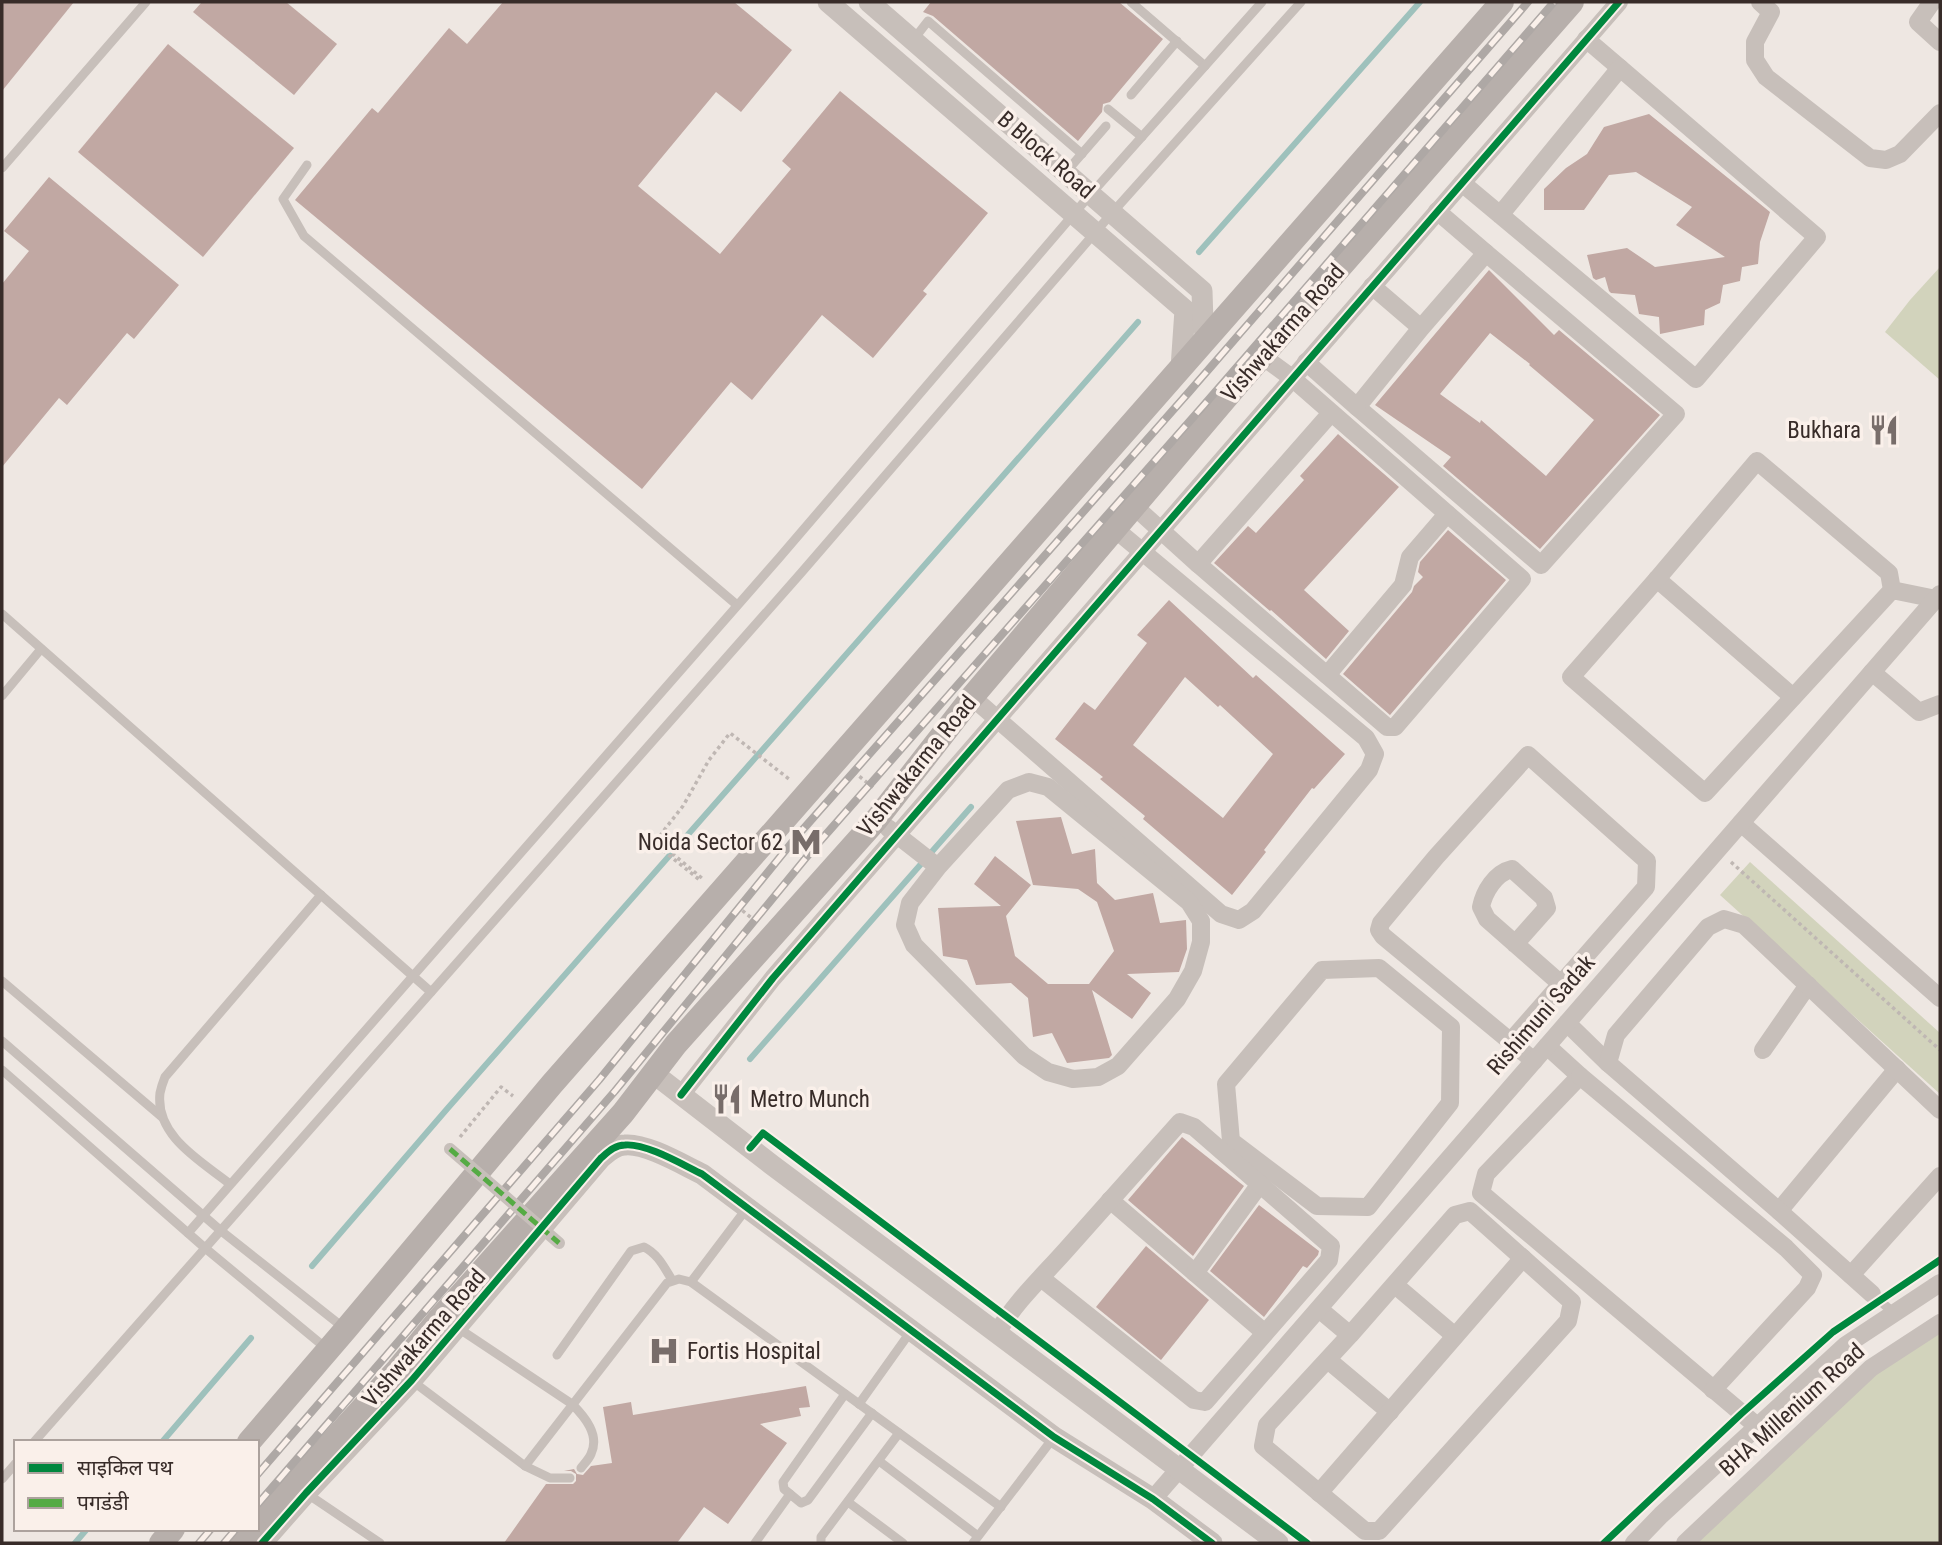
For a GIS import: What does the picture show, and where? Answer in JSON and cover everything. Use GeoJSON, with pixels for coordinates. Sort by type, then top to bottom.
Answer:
{"type":"FeatureCollection","features":[{"type":"Feature","properties":{"kind":"main road"},"geometry":{"type":"LineString","coordinates":[[251,1440],[531,1109],[1502,2]]}},
{"type":"Feature","properties":{"kind":"main road","name":"Vishwakarma Road"},"geometry":{"type":"LineString","coordinates":[[259,1524],[293,1500],[405,1375],[623,1113],[653,1073],[881,808],[1262,356],[1573,2]]}},
{"type":"Feature","properties":{"kind":"street","name":"B Block Road"},"geometry":{"type":"LineString","coordinates":[[828,2],[1185,310],[1181,368]]}},
{"type":"Feature","properties":{"kind":"street"},"geometry":{"type":"LineString","coordinates":[[869,2],[1202,290],[1206,339]]}},
{"type":"Feature","properties":{"kind":"street"},"geometry":{"type":"LineString","coordinates":[[681,1095],[773,978],[1619,2]]}},
{"type":"Feature","properties":{"kind":"street"},"geometry":{"type":"LineString","coordinates":[[1760,2],[1771,12],[1755,42],[1755,60],[1766,77],[1870,158],[1886,160],[1900,154],[1940,113]]}},
{"type":"Feature","properties":{"kind":"street"},"geometry":{"type":"LineString","coordinates":[[1932,2],[1918,22],[1940,42]]}},
{"type":"Feature","properties":{"kind":"street"},"geometry":{"type":"LineString","coordinates":[[1462,183],[1696,379],[1817,237],[1586,39]]}},
{"type":"Feature","properties":{"kind":"street"},"geometry":{"type":"LineString","coordinates":[[1500,215],[1620,68]]}},
{"type":"Feature","properties":{"kind":"street"},"geometry":{"type":"LineString","coordinates":[[1306,362],[1541,565],[1676,414],[1437,211]]}},
{"type":"Feature","properties":{"kind":"street"},"geometry":{"type":"LineString","coordinates":[[1357,407],[1486,253]]}},
{"type":"Feature","properties":{"kind":"street"},"geometry":{"type":"LineString","coordinates":[[1372,286],[1421,328]]}},
{"type":"Feature","properties":{"kind":"street"},"geometry":{"type":"LineString","coordinates":[[1135,506],[1387,727],[1395,727],[1522,579],[1292,378],[1262,356]]}},
{"type":"Feature","properties":{"kind":"street"},"geometry":{"type":"LineString","coordinates":[[1198,564],[1331,412]]}},
{"type":"Feature","properties":{"kind":"street"},"geometry":{"type":"LineString","coordinates":[[1757,461],[1889,572],[1892,590],[1705,793],[1570,677],[1757,461]]}},
{"type":"Feature","properties":{"kind":"street"},"geometry":{"type":"LineString","coordinates":[[1327,675],[1403,584],[1410,557],[1447,514]]}},
{"type":"Feature","properties":{"kind":"street"},"geometry":{"type":"LineString","coordinates":[[972,697],[1221,914],[1239,920],[1253,911],[1369,770],[1375,754],[1366,738],[1115,529]]}},
{"type":"Feature","properties":{"kind":"street"},"geometry":{"type":"LineString","coordinates":[[1657,579],[1793,697]]}},
{"type":"Feature","properties":{"kind":"street"},"geometry":{"type":"LineString","coordinates":[[1892,590],[1938,596]]}},
{"type":"Feature","properties":{"kind":"street","name":"Rishimuni Sadak"},"geometry":{"type":"LineString","coordinates":[[1153,1499],[1938,596]]}},
{"type":"Feature","properties":{"kind":"street"},"geometry":{"type":"LineString","coordinates":[[1872,672],[1919,712],[1940,703]]}},
{"type":"Feature","properties":{"kind":"street"},"geometry":{"type":"LineString","coordinates":[[1511,1041],[1646,887],[1647,861],[1528,755],[1428,867],[1381,923],[1379,930],[1382,936],[1534,1061]]}},
{"type":"Feature","properties":{"kind":"street"},"geometry":{"type":"LineString","coordinates":[[1029,782],[1048,787],[1189,902],[1200,921],[1201,942],[1192,971],[1177,999],[1118,1066],[1098,1077],[1073,1079],[1048,1072],[1024,1056],[914,945],[905,925],[910,903],[938,867],[1008,790],[1029,782]]}},
{"type":"Feature","properties":{"kind":"street"},"geometry":{"type":"LineString","coordinates":[[881,808],[897,835],[938,867]]}},
{"type":"Feature","properties":{"kind":"street"},"geometry":{"type":"LineString","coordinates":[[1741,823],[1940,998]]}},
{"type":"Feature","properties":{"kind":"street"},"geometry":{"type":"LineString","coordinates":[[1608,1063],[1616,1035],[1708,927],[1724,919],[1744,925],[1940,1110]]}},
{"type":"Feature","properties":{"kind":"street"},"geometry":{"type":"LineString","coordinates":[[1516,944],[1561,984]]}},
{"type":"Feature","properties":{"kind":"street"},"geometry":{"type":"LineString","coordinates":[[1379,968],[1451,1027],[1450,1103],[1395,1172],[1368,1207],[1317,1206],[1231,1141],[1226,1084],[1322,970],[1379,968]]}},
{"type":"Feature","properties":{"kind":"street"},"geometry":{"type":"LineString","coordinates":[[1763,1050],[1808,985]]}},
{"type":"Feature","properties":{"kind":"street"},"geometry":{"type":"LineString","coordinates":[[1567,1023],[1608,1063],[1872,1294]]}},
{"type":"Feature","properties":{"kind":"street"},"geometry":{"type":"LineString","coordinates":[[1547,1046],[1786,1248],[1813,1275],[1807,1288],[1713,1390]]}},
{"type":"Feature","properties":{"kind":"street"},"geometry":{"type":"LineString","coordinates":[[1779,1211],[1897,1069]]}},
{"type":"Feature","properties":{"kind":"street"},"geometry":{"type":"LineString","coordinates":[[653,1073],[1278,1543]]}},
{"type":"Feature","properties":{"kind":"street"},"geometry":{"type":"LineString","coordinates":[[1580,1076],[1486,1174],[1481,1193],[1757,1426]]}},
{"type":"Feature","properties":{"kind":"street"},"geometry":{"type":"LineString","coordinates":[[997,1333],[1007,1317],[1041,1278],[1110,1200],[1180,1122],[1194,1127],[1331,1246],[1329,1260],[1205,1402],[1194,1400],[1041,1278]]}},
{"type":"Feature","properties":{"kind":"street"},"geometry":{"type":"LineString","coordinates":[[448,1322],[612,1149],[625,1145],[648,1149],[702,1174],[1054,1437],[1153,1499],[1212,1543]]}},
{"type":"Feature","properties":{"kind":"street"},"geometry":{"type":"LineString","coordinates":[[1417,1145],[1442,1166]]}},
{"type":"Feature","properties":{"kind":"street"},"geometry":{"type":"LineString","coordinates":[[450,1149],[559,1243]]}},
{"type":"Feature","properties":{"kind":"street"},"geometry":{"type":"LineString","coordinates":[[1395,1172],[1420,1192]]}},
{"type":"Feature","properties":{"kind":"street"},"geometry":{"type":"LineString","coordinates":[[1851,1275],[1940,1176]]}},
{"type":"Feature","properties":{"kind":"street"},"geometry":{"type":"LineString","coordinates":[[1195,1273],[1260,1184]]}},
{"type":"Feature","properties":{"kind":"street"},"geometry":{"type":"LineString","coordinates":[[1110,1200],[1265,1333]]}},
{"type":"Feature","properties":{"kind":"street"},"geometry":{"type":"LineString","coordinates":[[1470,1211],[1523,1258],[1572,1302],[1568,1321],[1378,1531],[1365,1531],[1263,1446],[1267,1425],[1455,1215],[1470,1211]]}},
{"type":"Feature","properties":{"kind":"street"},"geometry":{"type":"LineString","coordinates":[[1319,1493],[1523,1258]]}},
{"type":"Feature","properties":{"kind":"street","name":"BHA Millenium Road"},"geometry":{"type":"LineString","coordinates":[[1634,1543],[1846,1345],[1940,1283]]}},
{"type":"Feature","properties":{"kind":"street"},"geometry":{"type":"LineString","coordinates":[[1395,1285],[1455,1336]]}},
{"type":"Feature","properties":{"kind":"street"},"geometry":{"type":"LineString","coordinates":[[1319,1308],[1350,1335]]}},
{"type":"Feature","properties":{"kind":"street","name":"BHA Millenium Road"},"geometry":{"type":"LineString","coordinates":[[1685,1543],[1871,1368],[1940,1324]]}},
{"type":"Feature","properties":{"kind":"street"},"geometry":{"type":"LineString","coordinates":[[1328,1360],[1390,1412]]}},
{"type":"Feature","properties":{"kind":"street"},"geometry":{"type":"LineString","coordinates":[[262,1543],[293,1500]]}},
{"type":"Feature","properties":{"kind":"lane"},"geometry":{"type":"LineString","coordinates":[[2,168],[146,2]]}},
{"type":"Feature","properties":{"kind":"lane"},"geometry":{"type":"LineString","coordinates":[[1131,2],[1205,66]]}},
{"type":"Feature","properties":{"kind":"lane"},"geometry":{"type":"LineString","coordinates":[[188,1233],[737,605],[1090,195],[1262,2]]}},
{"type":"Feature","properties":{"kind":"lane"},"geometry":{"type":"LineString","coordinates":[[36,1440],[801,573],[1112,213],[1301,2]]}},
{"type":"Feature","properties":{"kind":"lane"},"geometry":{"type":"LineString","coordinates":[[914,39],[928,21],[1082,154]]}},
{"type":"Feature","properties":{"kind":"lane"},"geometry":{"type":"LineString","coordinates":[[1131,95],[1177,41]]}},
{"type":"Feature","properties":{"kind":"lane"},"geometry":{"type":"LineString","coordinates":[[1108,109],[1142,137]]}},
{"type":"Feature","properties":{"kind":"lane"},"geometry":{"type":"LineString","coordinates":[[1065,173],[1106,126]]}},
{"type":"Feature","properties":{"kind":"lane"},"geometry":{"type":"LineString","coordinates":[[307,165],[283,200],[304,236],[737,605]]}},
{"type":"Feature","properties":{"kind":"lane"},"geometry":{"type":"LineString","coordinates":[[2,614],[431,992]]}},
{"type":"Feature","properties":{"kind":"lane"},"geometry":{"type":"LineString","coordinates":[[2,696],[41,649]]}},
{"type":"Feature","properties":{"kind":"lane"},"geometry":{"type":"LineString","coordinates":[[162,1117],[160,1093],[165,1077],[321,895]]}},
{"type":"Feature","properties":{"kind":"lane"},"geometry":{"type":"LineString","coordinates":[[2,981],[162,1117],[174,1139],[230,1184]]}},
{"type":"Feature","properties":{"kind":"lane"},"geometry":{"type":"LineString","coordinates":[[2,1041],[220,1230],[346,1329]]}},
{"type":"Feature","properties":{"kind":"lane"},"geometry":{"type":"LineString","coordinates":[[2,1070],[205,1248],[329,1350]]}},
{"type":"Feature","properties":{"kind":"lane"},"geometry":{"type":"LineString","coordinates":[[691,1282],[747,1208]]}},
{"type":"Feature","properties":{"kind":"lane"},"geometry":{"type":"LineString","coordinates":[[557,1355],[631,1251],[644,1247],[651,1250],[672,1280]]}},
{"type":"Feature","properties":{"kind":"lane"},"geometry":{"type":"LineString","coordinates":[[524,1466],[667,1283],[679,1279],[691,1282],[1001,1507]]}},
{"type":"Feature","properties":{"kind":"lane"},"geometry":{"type":"LineString","coordinates":[[1872,1294],[1894,1313]]}},
{"type":"Feature","properties":{"kind":"lane"},"geometry":{"type":"LineString","coordinates":[[448,1322],[572,1404],[583,1415],[591,1427],[593,1439],[592,1453],[581,1468]]}},
{"type":"Feature","properties":{"kind":"lane"},"geometry":{"type":"LineString","coordinates":[[859,1404],[911,1331]]}},
{"type":"Feature","properties":{"kind":"lane"},"geometry":{"type":"LineString","coordinates":[[405,1375],[524,1466],[550,1478],[570,1478]]}},
{"type":"Feature","properties":{"kind":"lane"},"geometry":{"type":"LineString","coordinates":[[845,1394],[783,1482],[784,1489],[801,1503],[808,1500],[872,1413]]}},
{"type":"Feature","properties":{"kind":"lane"},"geometry":{"type":"LineString","coordinates":[[821,1543],[821,1537],[899,1433]]}},
{"type":"Feature","properties":{"kind":"lane"},"geometry":{"type":"LineString","coordinates":[[879,1461],[976,1540],[1054,1437]]}},
{"type":"Feature","properties":{"kind":"lane"},"geometry":{"type":"LineString","coordinates":[[2,1479],[14,1465]]}},
{"type":"Feature","properties":{"kind":"lane"},"geometry":{"type":"LineString","coordinates":[[755,1543],[790,1494]]}},
{"type":"Feature","properties":{"kind":"lane"},"geometry":{"type":"LineString","coordinates":[[293,1500],[380,1543]]}},
{"type":"Feature","properties":{"kind":"lane"},"geometry":{"type":"LineString","coordinates":[[848,1502],[902,1543]]}},
{"type":"Feature","properties":{"kind":"path"},"geometry":{"type":"LineString","coordinates":[[719,895],[655,844],[652,847],[683,806],[709,760],[730,733],[807,793]]}},
{"type":"Feature","properties":{"kind":"path"},"geometry":{"type":"LineString","coordinates":[[853,771],[881,808]]}},
{"type":"Feature","properties":{"kind":"path"},"geometry":{"type":"LineString","coordinates":[[1718,849],[1940,1050]]}},
{"type":"Feature","properties":{"kind":"path"},"geometry":{"type":"LineString","coordinates":[[450,1149],[501,1087]]}},
{"type":"Feature","properties":{"kind":"green space"},"geometry":{"type":"Polygon","coordinates":[[[1940,267],[1940,380],[1885,332],[1940,267]]]}},
{"type":"Feature","properties":{"kind":"green space"},"geometry":{"type":"Polygon","coordinates":[[[1750,862],[1940,1033],[1940,1094],[1720,895],[1750,862]]]}},
{"type":"Feature","properties":{"kind":"green space"},"geometry":{"type":"Polygon","coordinates":[[[1940,1323],[1940,1543],[1686,1543],[1894,1353],[1940,1323]]]}},
{"type":"Feature","properties":{"kind":"building"},"geometry":{"type":"Polygon","coordinates":[[[2,2],[74,2],[2,91],[2,2]]]}},
{"type":"Feature","properties":{"kind":"building"},"geometry":{"type":"Polygon","coordinates":[[[202,2],[286,2],[337,44],[294,95],[193,12],[202,2]]]}},
{"type":"Feature","properties":{"kind":"building"},"geometry":{"type":"Polygon","coordinates":[[[503,2],[734,2],[792,50],[741,112],[716,92],[638,186],[720,254],[791,169],[782,161],[840,91],[988,213],[923,291],[927,294],[873,358],[822,315],[752,400],[731,382],[642,489],[295,200],[372,108],[378,113],[449,28],[467,44],[503,2]]]}},
{"type":"Feature","properties":{"kind":"building"},"geometry":{"type":"Polygon","coordinates":[[[931,2],[1119,2],[1163,39],[1110,102],[1103,104],[1102,112],[1078,141],[933,16],[923,12],[931,2]]]}},
{"type":"Feature","properties":{"kind":"building"},"geometry":{"type":"Polygon","coordinates":[[[168,44],[294,148],[203,257],[78,152],[168,44]]]}},
{"type":"Feature","properties":{"kind":"building"},"geometry":{"type":"Polygon","coordinates":[[[1649,114],[1770,212],[1760,242],[1758,264],[1742,267],[1740,281],[1723,285],[1720,303],[1705,310],[1704,325],[1660,334],[1659,317],[1639,314],[1635,295],[1611,293],[1605,277],[1596,280],[1593,278],[1587,255],[1627,248],[1655,267],[1725,257],[1676,225],[1692,207],[1636,172],[1609,175],[1584,210],[1544,210],[1544,189],[1566,168],[1587,154],[1604,127],[1649,114]]]}},
{"type":"Feature","properties":{"kind":"building"},"geometry":{"type":"Polygon","coordinates":[[[49,177],[179,285],[134,339],[127,333],[67,405],[59,398],[2,467],[2,284],[29,251],[4,231],[49,177]]]}},
{"type":"Feature","properties":{"kind":"building"},"geometry":{"type":"Polygon","coordinates":[[[1489,270],[1554,335],[1559,330],[1660,415],[1540,549],[1443,466],[1451,457],[1375,405],[1489,270]],[[1490,333],[1440,394],[1480,423],[1481,420],[1546,476],[1594,420],[1490,333]]]}},
{"type":"Feature","properties":{"kind":"building"},"geometry":{"type":"Polygon","coordinates":[[[1338,434],[1399,487],[1304,590],[1349,631],[1326,659],[1214,563],[1248,526],[1256,533],[1304,480],[1300,476],[1338,434]]]}},
{"type":"Feature","properties":{"kind":"building"},"geometry":{"type":"Polygon","coordinates":[[[1448,530],[1506,580],[1390,715],[1343,674],[1423,577],[1418,572],[1420,562],[1448,530]]]}},
{"type":"Feature","properties":{"kind":"building"},"geometry":{"type":"Polygon","coordinates":[[[1169,600],[1253,678],[1256,675],[1345,754],[1314,789],[1312,788],[1232,895],[1143,819],[1145,816],[1100,779],[1103,777],[1055,739],[1084,702],[1095,710],[1147,643],[1137,635],[1169,600]],[[1185,677],[1133,745],[1223,818],[1273,754],[1220,705],[1218,707],[1185,677]]]}},
{"type":"Feature","properties":{"kind":"building"},"geometry":{"type":"Polygon","coordinates":[[[1061,817],[1072,854],[1095,849],[1097,883],[1115,900],[1153,893],[1160,923],[1186,920],[1187,949],[1179,972],[1127,974],[1151,993],[1132,1019],[1092,990],[1112,1055],[1109,1058],[1067,1063],[1052,1033],[1033,1037],[1028,998],[1011,983],[976,985],[967,960],[943,956],[938,908],[1001,906],[974,884],[995,856],[1031,885],[1006,916],[1015,956],[1048,984],[1089,984],[1114,951],[1097,902],[1078,889],[1033,885],[1016,821],[1061,817]]]}},
{"type":"Feature","properties":{"kind":"building"},"geometry":{"type":"Polygon","coordinates":[[[1182,1137],[1244,1186],[1193,1256],[1128,1200],[1182,1137]]]}},
{"type":"Feature","properties":{"kind":"building"},"geometry":{"type":"Polygon","coordinates":[[[1259,1205],[1319,1251],[1307,1268],[1303,1266],[1264,1317],[1210,1271],[1259,1205]]]}},
{"type":"Feature","properties":{"kind":"building"},"geometry":{"type":"Polygon","coordinates":[[[1146,1246],[1209,1300],[1161,1360],[1096,1307],[1146,1246]]]}},
{"type":"Feature","properties":{"kind":"building","name":"Fortis Hospital"},"geometry":{"type":"Polygon","coordinates":[[[806,1386],[810,1407],[799,1408],[801,1416],[760,1424],[787,1443],[728,1524],[704,1507],[677,1543],[504,1543],[546,1484],[573,1484],[576,1474],[564,1471],[574,1469],[577,1474],[583,1475],[591,1466],[612,1463],[603,1407],[631,1402],[633,1415],[806,1386]]]}},
{"type":"Feature","properties":{"kind":"waterway"},"geometry":{"type":"LineString","coordinates":[[1199,252],[1420,2]]}},
{"type":"Feature","properties":{"kind":"waterway"},"geometry":{"type":"LineString","coordinates":[[312,1266],[1138,322]]}},
{"type":"Feature","properties":{"kind":"waterway"},"geometry":{"type":"LineString","coordinates":[[750,1059],[971,807]]}},
{"type":"Feature","properties":{"kind":"waterway"},"geometry":{"type":"LineString","coordinates":[[164,1440],[251,1338]]}},
{"type":"Feature","properties":{"kind":"waterway"},"geometry":{"type":"LineString","coordinates":[[75,1543],[85,1531]]}},
{"type":"Feature","properties":{"kind":"railway"},"geometry":{"type":"LineString","coordinates":[[259,1473],[599,1080],[798,835],[1528,2]]}},
{"type":"Feature","properties":{"kind":"railway"},"geometry":{"type":"LineString","coordinates":[[259,1503],[615,1091],[814,848],[1554,2]]}},
{"type":"Feature","properties":{"kind":"railway"},"geometry":{"type":"LineString","coordinates":[[199,1543],[209,1531]]}},
{"type":"Feature","properties":{"kind":"railway"},"geometry":{"type":"LineString","coordinates":[[224,1543],[234,1531]]}},
{"type":"Feature","properties":{"kind":"marked path"},"geometry":{"type":"LineString","coordinates":[[450,1149],[559,1243]]}},
{"type":"Feature","properties":{"kind":"cycle path"},"geometry":{"type":"LineString","coordinates":[[681,1095],[773,978],[1619,2]]}},
{"type":"Feature","properties":{"kind":"cycle path"},"geometry":{"type":"LineString","coordinates":[[750,1148],[763,1133],[1307,1543]]}},
{"type":"Feature","properties":{"kind":"cycle path"},"geometry":{"type":"LineString","coordinates":[[262,1543],[412,1380],[601,1158],[621,1145],[643,1147],[702,1174],[1054,1437],[1153,1499],[1212,1543]]}},
{"type":"Feature","properties":{"kind":"cycle path"},"geometry":{"type":"LineString","coordinates":[[1604,1543],[1833,1332],[1940,1260]]}},
{"type":"Feature","properties":{"kind":"place","name":"Bukhara"},"geometry":{"type":"Point","coordinates":[1884,430]}},
{"type":"Feature","properties":{"kind":"place","name":"Noida Sector 62"},"geometry":{"type":"Point","coordinates":[806,842]}},
{"type":"Feature","properties":{"kind":"place","name":"Metro Munch"},"geometry":{"type":"Point","coordinates":[727,1099]}},
{"type":"Feature","properties":{"kind":"place","name":"Fortis Hospital"},"geometry":{"type":"Point","coordinates":[664,1351]}}]}
